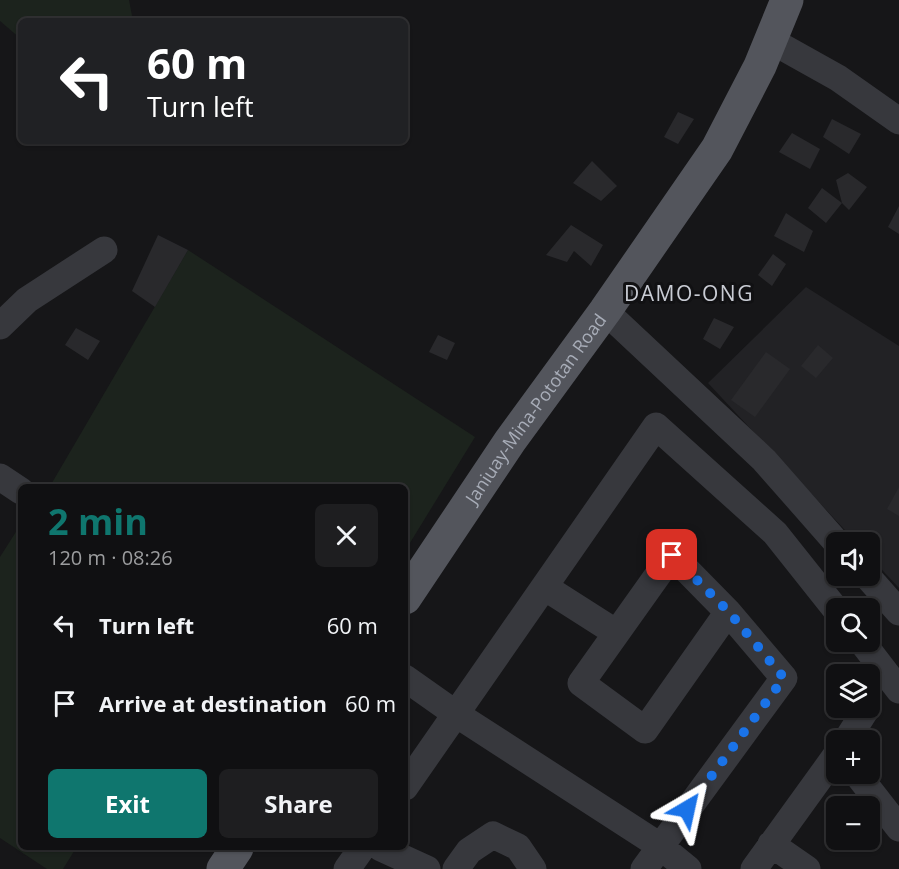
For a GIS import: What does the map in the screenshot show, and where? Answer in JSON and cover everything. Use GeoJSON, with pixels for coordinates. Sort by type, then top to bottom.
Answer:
{"type":"FeatureCollection","features":[{"type":"Feature","properties":{"kind":"main road","name":"Janiuay-Mina-Pototan Road"},"geometry":{"type":"LineString","coordinates":[[408,594],[510,441],[605,311],[717,149],[751,85],[787,0]]}},
{"type":"Feature","properties":{"kind":"main road"},"geometry":{"type":"LineString","coordinates":[[223,869],[236,850]]}},
{"type":"Feature","properties":{"kind":"street"},"geometry":{"type":"LineString","coordinates":[[770,40],[838,78],[899,121]]}},
{"type":"Feature","properties":{"kind":"street"},"geometry":{"type":"LineString","coordinates":[[0,326],[27,300],[104,250]]}},
{"type":"Feature","properties":{"kind":"street"},"geometry":{"type":"LineString","coordinates":[[605,311],[764,460],[827,532]]}},
{"type":"Feature","properties":{"kind":"street"},"geometry":{"type":"LineString","coordinates":[[408,783],[546,588],[656,426],[775,533],[827,598]]}},
{"type":"Feature","properties":{"kind":"street"},"geometry":{"type":"LineString","coordinates":[[0,477],[18,489]]}},
{"type":"Feature","properties":{"kind":"street"},"geometry":{"type":"LineString","coordinates":[[644,869],[784,678],[729,612],[672,555],[615,632],[581,683],[645,730],[729,612]]}},
{"type":"Feature","properties":{"kind":"street"},"geometry":{"type":"LineString","coordinates":[[876,586],[899,612]]}},
{"type":"Feature","properties":{"kind":"street"},"geometry":{"type":"LineString","coordinates":[[546,588],[615,632]]}},
{"type":"Feature","properties":{"kind":"street"},"geometry":{"type":"LineString","coordinates":[[870,652],[894,683],[880,695]]}},
{"type":"Feature","properties":{"kind":"street"},"geometry":{"type":"LineString","coordinates":[[408,680],[456,714],[660,846],[688,869]]}},
{"type":"Feature","properties":{"kind":"street"},"geometry":{"type":"LineString","coordinates":[[754,869],[826,769]]}},
{"type":"Feature","properties":{"kind":"street"},"geometry":{"type":"LineString","coordinates":[[864,784],[899,828]]}},
{"type":"Feature","properties":{"kind":"street"},"geometry":{"type":"LineString","coordinates":[[456,869],[470,851],[494,835],[519,847],[533,869]]}},
{"type":"Feature","properties":{"kind":"street"},"geometry":{"type":"LineString","coordinates":[[771,844],[807,869]]}},
{"type":"Feature","properties":{"kind":"street"},"geometry":{"type":"LineString","coordinates":[[347,869],[361,850]]}},
{"type":"Feature","properties":{"kind":"street"},"geometry":{"type":"LineString","coordinates":[[385,850],[427,869]]}},
{"type":"Feature","properties":{"kind":"shaded area"},"geometry":{"type":"Polygon","coordinates":[[[0,0],[129,0],[132,18],[18,18],[18,36],[0,21],[0,0]]]}},
{"type":"Feature","properties":{"kind":"shaded area"},"geometry":{"type":"Polygon","coordinates":[[[188,250],[475,437],[408,546],[408,484],[51,484],[188,250]]]}},
{"type":"Feature","properties":{"kind":"shaded area"},"geometry":{"type":"Polygon","coordinates":[[[806,287],[899,346],[899,588],[880,568],[880,532],[847,532],[708,383],[806,287]]]}},
{"type":"Feature","properties":{"kind":"shaded area"},"geometry":{"type":"Polygon","coordinates":[[[18,529],[18,850],[0,838],[0,557],[18,529]]]}},
{"type":"Feature","properties":{"kind":"shaded area"},"geometry":{"type":"Polygon","coordinates":[[[18,850],[75,850],[63,869],[47,869],[18,850]]]}},
{"type":"Feature","properties":{"kind":"building"},"geometry":{"type":"Polygon","coordinates":[[[678,112],[694,119],[678,144],[664,137],[678,112]]]}},
{"type":"Feature","properties":{"kind":"building"},"geometry":{"type":"Polygon","coordinates":[[[832,119],[861,134],[849,154],[823,137],[832,119]]]}},
{"type":"Feature","properties":{"kind":"building"},"geometry":{"type":"Polygon","coordinates":[[[792,133],[820,149],[810,169],[779,152],[792,133]]]}},
{"type":"Feature","properties":{"kind":"building"},"geometry":{"type":"Polygon","coordinates":[[[592,161],[617,186],[601,201],[573,183],[592,161]]]}},
{"type":"Feature","properties":{"kind":"building"},"geometry":{"type":"Polygon","coordinates":[[[848,173],[867,187],[849,210],[842,203],[836,180],[848,173]]]}},
{"type":"Feature","properties":{"kind":"building"},"geometry":{"type":"Polygon","coordinates":[[[822,188],[842,203],[826,223],[808,208],[822,188]]]}},
{"type":"Feature","properties":{"kind":"building"},"geometry":{"type":"Polygon","coordinates":[[[899,206],[899,234],[888,227],[899,206]]]}},
{"type":"Feature","properties":{"kind":"building"},"geometry":{"type":"Polygon","coordinates":[[[786,213],[813,231],[804,252],[774,236],[786,213]]]}},
{"type":"Feature","properties":{"kind":"building"},"geometry":{"type":"Polygon","coordinates":[[[571,225],[603,245],[591,266],[574,251],[567,262],[546,255],[571,225]]]}},
{"type":"Feature","properties":{"kind":"building"},"geometry":{"type":"Polygon","coordinates":[[[158,235],[188,250],[155,307],[132,291],[158,235]]]}},
{"type":"Feature","properties":{"kind":"building"},"geometry":{"type":"Polygon","coordinates":[[[773,254],[786,264],[772,286],[758,275],[773,254]]]}},
{"type":"Feature","properties":{"kind":"building"},"geometry":{"type":"Polygon","coordinates":[[[714,318],[734,327],[720,349],[703,339],[714,318]]]}},
{"type":"Feature","properties":{"kind":"building"},"geometry":{"type":"Polygon","coordinates":[[[76,328],[100,341],[88,360],[65,345],[76,328]]]}},
{"type":"Feature","properties":{"kind":"building"},"geometry":{"type":"Polygon","coordinates":[[[438,335],[455,343],[447,360],[429,352],[438,335]]]}},
{"type":"Feature","properties":{"kind":"building"},"geometry":{"type":"Polygon","coordinates":[[[818,345],[833,358],[816,378],[801,366],[818,345]]]}},
{"type":"Feature","properties":{"kind":"building"},"geometry":{"type":"Polygon","coordinates":[[[766,352],[790,369],[755,417],[731,400],[766,352]]]}},
{"type":"Feature","properties":{"kind":"building"},"geometry":{"type":"Polygon","coordinates":[[[899,487],[899,516],[887,509],[899,487]]]}},
{"type":"Feature","properties":{"kind":"district","name":"DAMO-ONG"},"geometry":{"type":"Point","coordinates":[689,293]}},
{"type":"Feature","properties":{"kind":"route"},"geometry":{"type":"LineString","coordinates":[[672,555],[729,612],[784,678],[687,809]]}}]}
